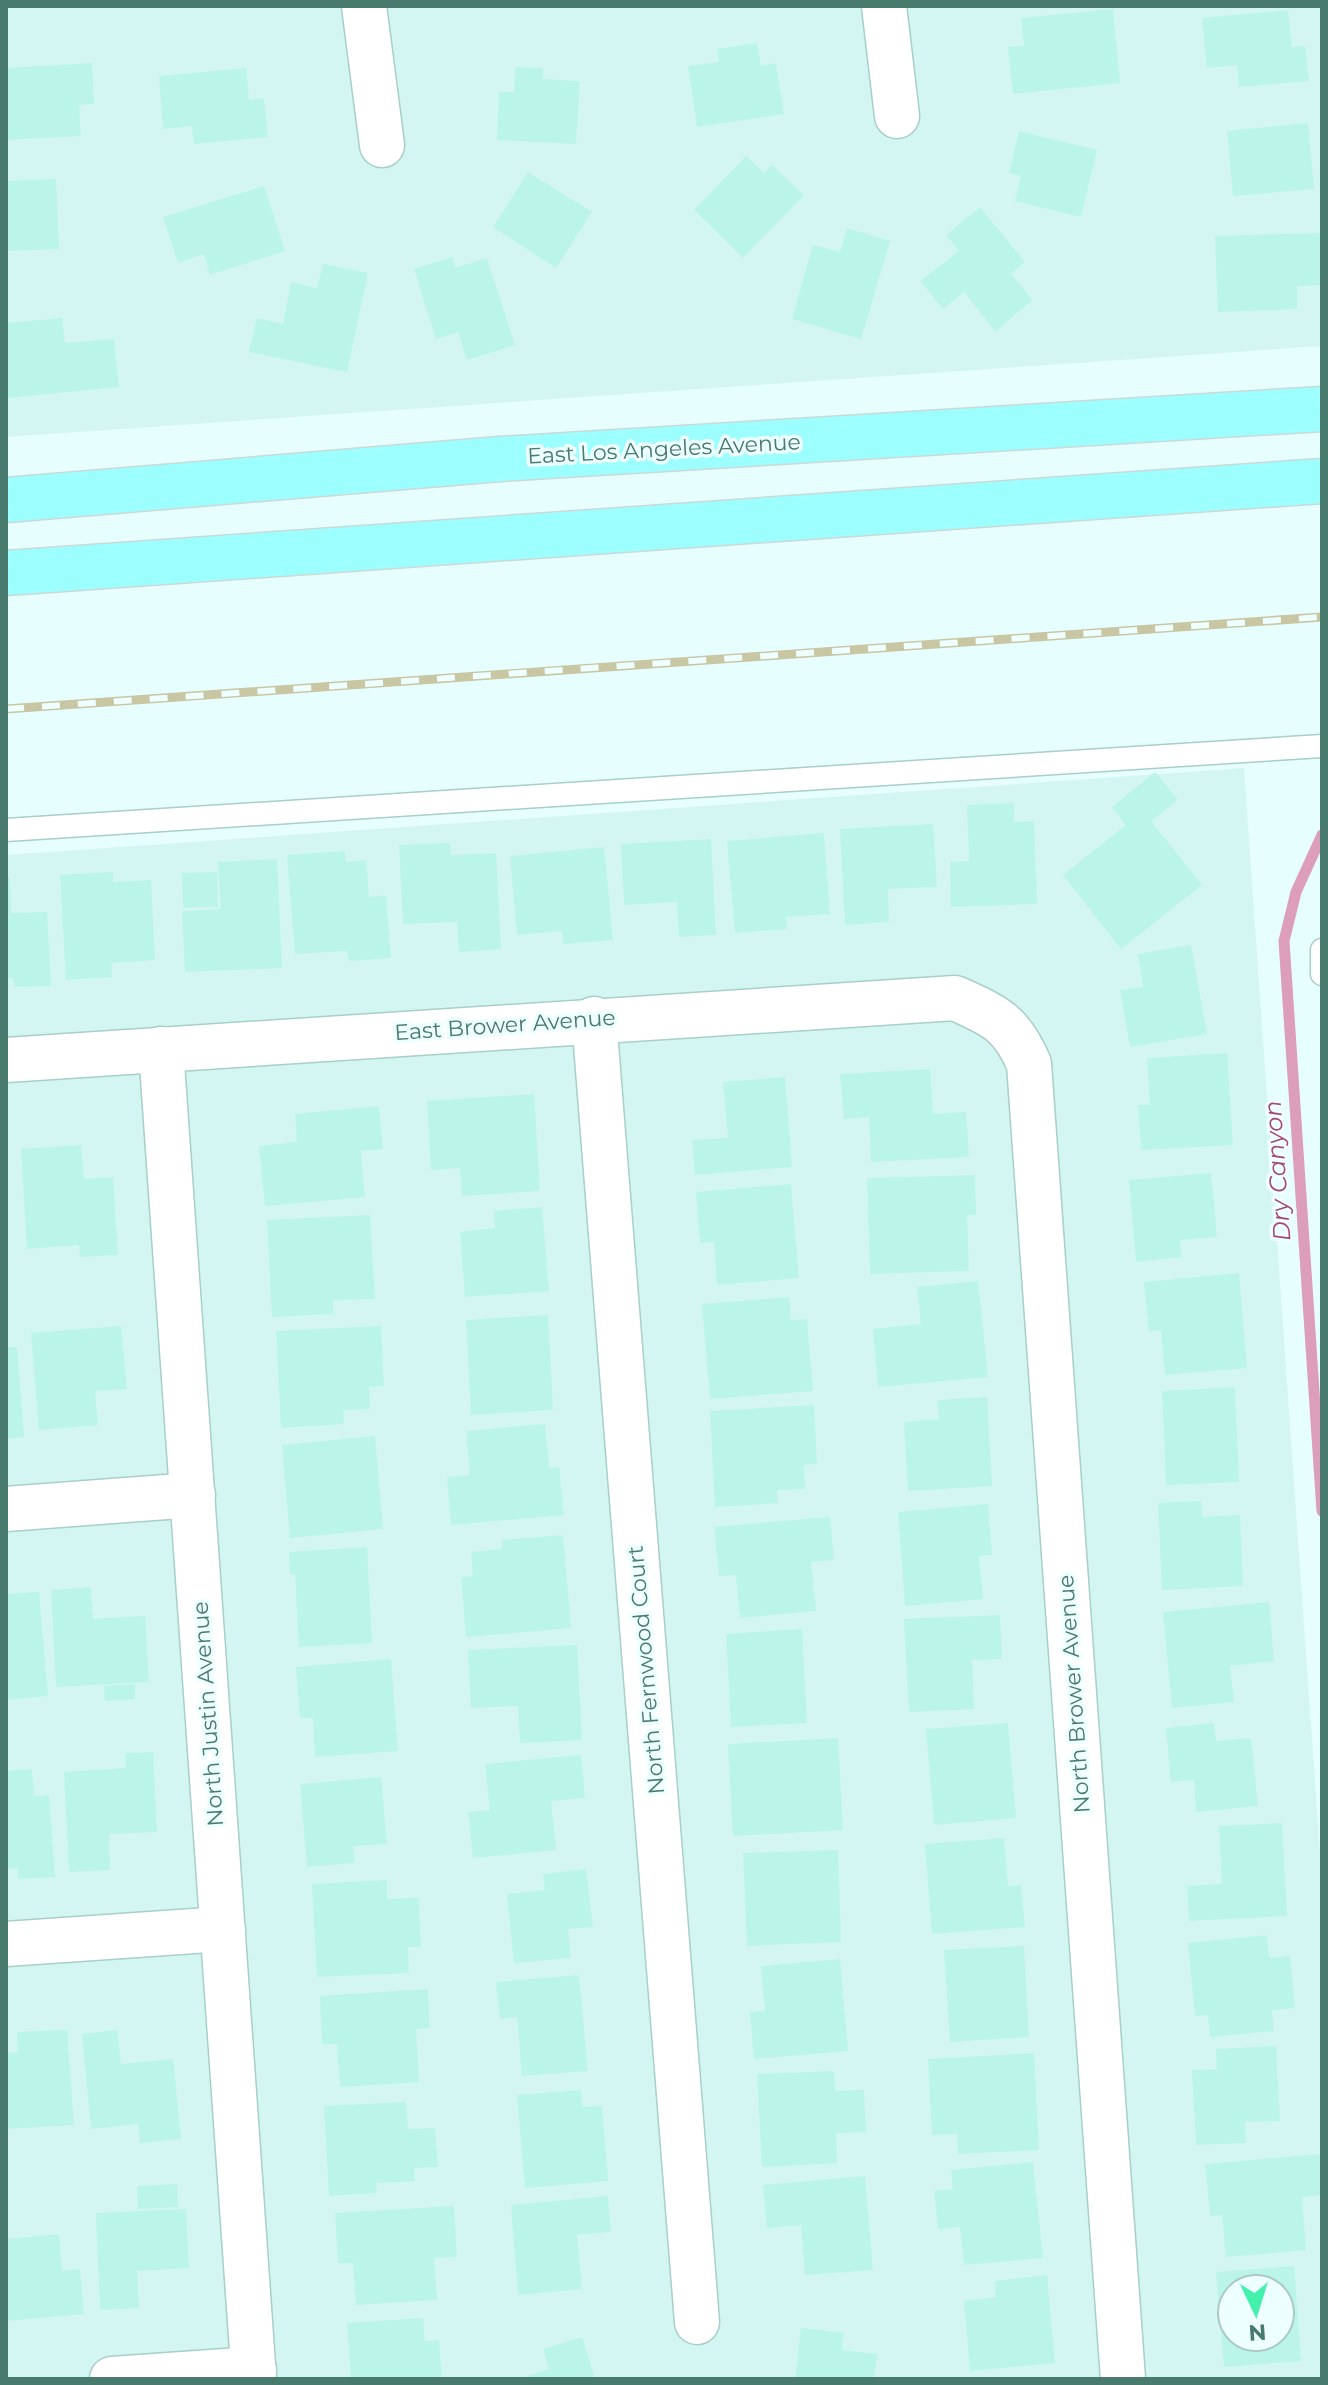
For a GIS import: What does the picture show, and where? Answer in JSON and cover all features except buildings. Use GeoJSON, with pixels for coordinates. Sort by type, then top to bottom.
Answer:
{"type":"FeatureCollection","features":[{"type":"Feature","properties":{"kind":"main road","name":"East Los Angeles Avenue"},"geometry":{"type":"LineString","coordinates":[[6,500],[500,459],[1322,409]]}},
{"type":"Feature","properties":{"kind":"main road"},"geometry":{"type":"LineString","coordinates":[[6,573],[1322,481]]}},
{"type":"Feature","properties":{"kind":"street"},"geometry":{"type":"LineString","coordinates":[[364,6],[382,145]]}},
{"type":"Feature","properties":{"kind":"street"},"geometry":{"type":"LineString","coordinates":[[884,6],[897,116]]}},
{"type":"Feature","properties":{"kind":"street","name":"East Brower Avenue"},"geometry":{"type":"LineString","coordinates":[[6,1060],[594,1019],[955,998],[1000,1018]]}},
{"type":"Feature","properties":{"kind":"street","name":"North Brower Avenue"},"geometry":{"type":"LineString","coordinates":[[1000,1018],[1018,1039],[1029,1064],[1123,2379]]}},
{"type":"Feature","properties":{"kind":"street","name":"North Fernwood Court"},"geometry":{"type":"LineString","coordinates":[[594,1019],[697,2322]]}},
{"type":"Feature","properties":{"kind":"street","name":"North Justin Avenue"},"geometry":{"type":"LineString","coordinates":[[161,1049],[254,2374]]}},
{"type":"Feature","properties":{"kind":"street"},"geometry":{"type":"LineString","coordinates":[[6,1509],[193,1495]]}},
{"type":"Feature","properties":{"kind":"street"},"geometry":{"type":"LineString","coordinates":[[6,1944],[223,1929]]}},
{"type":"Feature","properties":{"kind":"street"},"geometry":{"type":"LineString","coordinates":[[112,2379],[254,2374]]}},
{"type":"Feature","properties":{"kind":"lane"},"geometry":{"type":"LineString","coordinates":[[6,830],[1322,746]]}},
{"type":"Feature","properties":{"kind":"lane"},"geometry":{"type":"LineString","coordinates":[[1322,950],[1322,974]]}},
{"type":"Feature","properties":{"kind":"shaded area"},"geometry":{"type":"Polygon","coordinates":[[[6,6],[1322,6],[1322,346],[6,437],[6,6]]]}},
{"type":"Feature","properties":{"kind":"shaded area"},"geometry":{"type":"Polygon","coordinates":[[[1244,768],[1322,1882],[1322,2379],[6,2379],[6,855],[1244,768]]]}},
{"type":"Feature","properties":{"kind":"waterway","name":"Dry Canyon"},"geometry":{"type":"LineString","coordinates":[[1322,835],[1296,892],[1284,941],[1322,1511]]}},
{"type":"Feature","properties":{"kind":"railway"},"geometry":{"type":"LineString","coordinates":[[6,709],[1322,617]]}}]}
